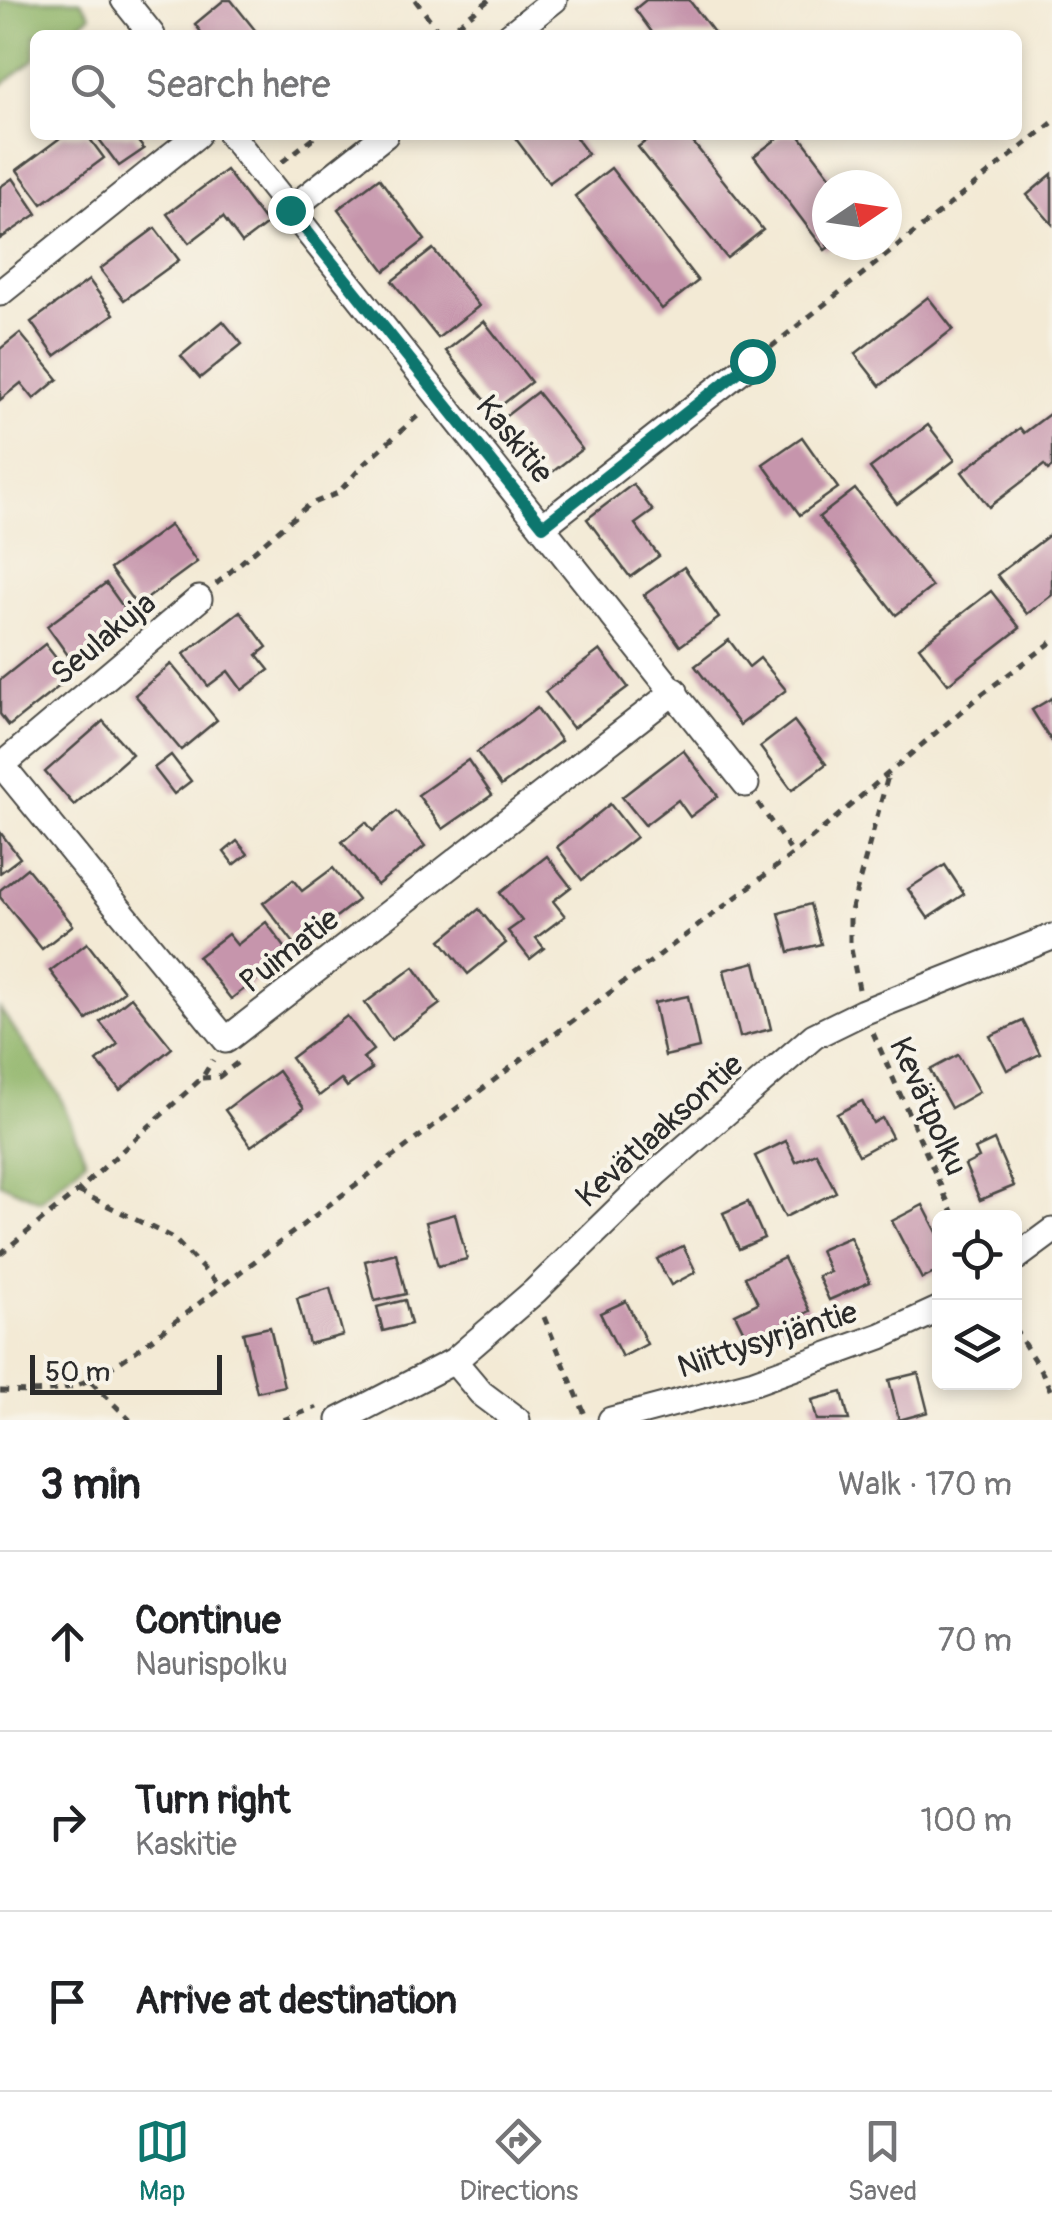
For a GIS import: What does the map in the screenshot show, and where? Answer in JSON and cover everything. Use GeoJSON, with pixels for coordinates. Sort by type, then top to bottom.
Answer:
{"type":"FeatureCollection","features":[{"type":"Feature","properties":{"kind":"street"},"geometry":{"type":"LineString","coordinates":[[124,0],[148,30]]}},
{"type":"Feature","properties":{"kind":"street"},"geometry":{"type":"LineString","coordinates":[[516,30],[554,0]]}},
{"type":"Feature","properties":{"kind":"street"},"geometry":{"type":"LineString","coordinates":[[0,292],[191,140]]}},
{"type":"Feature","properties":{"kind":"street","name":"Kaskitie"},"geometry":{"type":"LineString","coordinates":[[236,140],[746,784]]}},
{"type":"Feature","properties":{"kind":"street"},"geometry":{"type":"LineString","coordinates":[[290,210],[379,140]]}},
{"type":"Feature","properties":{"kind":"street"},"geometry":{"type":"LineString","coordinates":[[543,526],[752,361]]}},
{"type":"Feature","properties":{"kind":"street","name":"Seulakuja"},"geometry":{"type":"LineString","coordinates":[[1,764],[200,600]]}},
{"type":"Feature","properties":{"kind":"street","name":"Puimatie"},"geometry":{"type":"LineString","coordinates":[[1,764],[226,1040],[675,691]]}},
{"type":"Feature","properties":{"kind":"street","name":"Kevätlaaksontie"},"geometry":{"type":"LineString","coordinates":[[340,1420],[454,1361],[529,1296],[656,1174],[814,1036],[863,1012],[1052,938]]}},
{"type":"Feature","properties":{"kind":"street"},"geometry":{"type":"LineString","coordinates":[[1022,1253],[1052,1231]]}},
{"type":"Feature","properties":{"kind":"street","name":"Niittysyrjäntie"},"geometry":{"type":"LineString","coordinates":[[611,1420],[754,1382],[881,1336],[932,1313]]}},
{"type":"Feature","properties":{"kind":"street"},"geometry":{"type":"LineString","coordinates":[[454,1361],[482,1394],[517,1420]]}},
{"type":"Feature","properties":{"kind":"path"},"geometry":{"type":"LineString","coordinates":[[414,0],[439,30]]}},
{"type":"Feature","properties":{"kind":"path"},"geometry":{"type":"LineString","coordinates":[[450,30],[489,0]]}},
{"type":"Feature","properties":{"kind":"path"},"geometry":{"type":"LineString","coordinates":[[752,361],[1052,124]]}},
{"type":"Feature","properties":{"kind":"path"},"geometry":{"type":"LineString","coordinates":[[264,176],[311,140]]}},
{"type":"Feature","properties":{"kind":"path"},"geometry":{"type":"LineString","coordinates":[[200,600],[308,505],[338,493],[365,462],[440,397]]}},
{"type":"Feature","properties":{"kind":"path"},"geometry":{"type":"LineString","coordinates":[[0,1391],[48,1393],[91,1382],[794,854],[978,697],[1052,642]]}},
{"type":"Feature","properties":{"kind":"path","name":"Kevätpolku"},"geometry":{"type":"LineString","coordinates":[[889,773],[850,915],[850,944],[863,1012],[950,1210]]}},
{"type":"Feature","properties":{"kind":"path"},"geometry":{"type":"LineString","coordinates":[[746,784],[794,854]]}},
{"type":"Feature","properties":{"kind":"path"},"geometry":{"type":"LineString","coordinates":[[0,1254],[78,1191],[202,1078],[226,1040]]}},
{"type":"Feature","properties":{"kind":"path"},"geometry":{"type":"LineString","coordinates":[[202,1078],[219,1077],[251,1052]]}},
{"type":"Feature","properties":{"kind":"path"},"geometry":{"type":"LineString","coordinates":[[78,1191],[173,1238],[221,1288]]}},
{"type":"Feature","properties":{"kind":"path"},"geometry":{"type":"LineString","coordinates":[[529,1296],[541,1310],[587,1420]]}},
{"type":"Feature","properties":{"kind":"path"},"geometry":{"type":"LineString","coordinates":[[1022,1340],[1052,1394]]}},
{"type":"Feature","properties":{"kind":"path"},"geometry":{"type":"LineString","coordinates":[[91,1382],[130,1420]]}},
{"type":"Feature","properties":{"kind":"green space"},"geometry":{"type":"Polygon","coordinates":[[[0,0],[80,0],[91,15],[72,30],[30,30],[30,63],[0,86],[0,0]]]}},
{"type":"Feature","properties":{"kind":"green space"},"geometry":{"type":"Polygon","coordinates":[[[0,1009],[59,1094],[86,1160],[40,1201],[0,1183],[0,1009]]]}},
{"type":"Feature","properties":{"kind":"building"},"geometry":{"type":"Polygon","coordinates":[[[224,0],[231,0],[255,30],[199,30],[195,24],[224,0]]]}},
{"type":"Feature","properties":{"kind":"building"},"geometry":{"type":"Polygon","coordinates":[[[646,0],[689,0],[712,30],[650,30],[635,9],[646,0]]]}},
{"type":"Feature","properties":{"kind":"building"},"geometry":{"type":"Polygon","coordinates":[[[57,140],[91,140],[104,158],[42,204],[17,170],[57,140]]]}},
{"type":"Feature","properties":{"kind":"building"},"geometry":{"type":"Polygon","coordinates":[[[100,140],[137,140],[144,149],[119,166],[100,140]]]}},
{"type":"Feature","properties":{"kind":"building"},"geometry":{"type":"Polygon","coordinates":[[[517,140],[578,140],[588,154],[549,183],[517,140]]]}},
{"type":"Feature","properties":{"kind":"building"},"geometry":{"type":"Polygon","coordinates":[[[647,140],[691,140],[763,230],[727,258],[638,147],[647,140]]]}},
{"type":"Feature","properties":{"kind":"building"},"geometry":{"type":"Polygon","coordinates":[[[775,140],[803,140],[826,170],[812,170],[812,233],[754,156],[775,140]]]}},
{"type":"Feature","properties":{"kind":"building"},"geometry":{"type":"Polygon","coordinates":[[[611,168],[698,281],[662,309],[575,196],[611,168]]]}},
{"type":"Feature","properties":{"kind":"building"},"geometry":{"type":"Polygon","coordinates":[[[226,170],[267,224],[242,243],[223,217],[189,243],[167,214],[226,170]]]}},
{"type":"Feature","properties":{"kind":"building"},"geometry":{"type":"Polygon","coordinates":[[[1052,174],[1052,224],[1027,195],[1052,174]]]}},
{"type":"Feature","properties":{"kind":"building"},"geometry":{"type":"Polygon","coordinates":[[[13,178],[37,214],[0,239],[0,187],[13,178]]]}},
{"type":"Feature","properties":{"kind":"building"},"geometry":{"type":"Polygon","coordinates":[[[379,178],[425,240],[385,271],[338,209],[379,178]]]}},
{"type":"Feature","properties":{"kind":"building"},"geometry":{"type":"Polygon","coordinates":[[[155,228],[179,260],[124,300],[100,269],[155,228]]]}},
{"type":"Feature","properties":{"kind":"building"},"geometry":{"type":"Polygon","coordinates":[[[433,249],[479,306],[438,338],[392,281],[433,249]]]}},
{"type":"Feature","properties":{"kind":"building"},"geometry":{"type":"Polygon","coordinates":[[[89,280],[114,314],[55,356],[31,322],[89,280]]]}},
{"type":"Feature","properties":{"kind":"building"},"geometry":{"type":"Polygon","coordinates":[[[928,297],[953,329],[880,386],[855,354],[928,297]]]}},
{"type":"Feature","properties":{"kind":"building"},"geometry":{"type":"Polygon","coordinates":[[[223,321],[242,344],[200,378],[181,356],[223,321]]]}},
{"type":"Feature","properties":{"kind":"building"},"geometry":{"type":"Polygon","coordinates":[[[484,321],[531,382],[494,411],[446,351],[484,321]]]}},
{"type":"Feature","properties":{"kind":"building"},"geometry":{"type":"Polygon","coordinates":[[[20,333],[58,379],[34,399],[21,383],[0,400],[0,349],[20,333]]]}},
{"type":"Feature","properties":{"kind":"building"},"geometry":{"type":"Polygon","coordinates":[[[537,392],[582,449],[546,477],[502,419],[537,392]]]}},
{"type":"Feature","properties":{"kind":"building"},"geometry":{"type":"Polygon","coordinates":[[[1052,412],[1052,467],[1048,470],[1044,465],[989,507],[962,472],[1020,428],[1024,433],[1052,412]]]}},
{"type":"Feature","properties":{"kind":"building"},"geometry":{"type":"Polygon","coordinates":[[[928,425],[955,460],[897,504],[870,468],[928,425]]]}},
{"type":"Feature","properties":{"kind":"building"},"geometry":{"type":"Polygon","coordinates":[[[802,437],[838,488],[800,515],[763,464],[802,437]]]}},
{"type":"Feature","properties":{"kind":"building"},"geometry":{"type":"Polygon","coordinates":[[[633,484],[653,511],[635,524],[659,556],[630,577],[587,519],[633,484]]]}},
{"type":"Feature","properties":{"kind":"building"},"geometry":{"type":"Polygon","coordinates":[[[855,489],[932,587],[896,615],[819,517],[855,489]]]}},
{"type":"Feature","properties":{"kind":"building"},"geometry":{"type":"Polygon","coordinates":[[[170,525],[197,562],[137,606],[110,569],[170,525]]]}},
{"type":"Feature","properties":{"kind":"building"},"geometry":{"type":"Polygon","coordinates":[[[1052,533],[1052,595],[1027,614],[997,575],[1052,533]]]}},
{"type":"Feature","properties":{"kind":"building"},"geometry":{"type":"Polygon","coordinates":[[[684,567],[719,618],[680,646],[644,595],[684,567]]]}},
{"type":"Feature","properties":{"kind":"building"},"geometry":{"type":"Polygon","coordinates":[[[106,583],[134,622],[75,665],[47,626],[106,583]]]}},
{"type":"Feature","properties":{"kind":"building"},"geometry":{"type":"Polygon","coordinates":[[[991,591],[1020,628],[948,684],[919,647],[991,591]]]}},
{"type":"Feature","properties":{"kind":"building"},"geometry":{"type":"Polygon","coordinates":[[[240,611],[267,647],[257,655],[269,670],[242,690],[228,671],[208,686],[184,654],[240,611]]]}},
{"type":"Feature","properties":{"kind":"building"},"geometry":{"type":"Polygon","coordinates":[[[729,640],[749,667],[760,658],[786,690],[740,725],[695,666],[729,640]]]}},
{"type":"Feature","properties":{"kind":"building"},"geometry":{"type":"Polygon","coordinates":[[[45,644],[71,677],[9,726],[0,714],[0,680],[45,644]]]}},
{"type":"Feature","properties":{"kind":"building"},"geometry":{"type":"Polygon","coordinates":[[[600,650],[628,687],[573,728],[545,692],[600,650]]]}},
{"type":"Feature","properties":{"kind":"building"},"geometry":{"type":"Polygon","coordinates":[[[171,664],[217,720],[181,750],[135,695],[171,664]]]}},
{"type":"Feature","properties":{"kind":"building"},"geometry":{"type":"Polygon","coordinates":[[[1052,698],[1052,742],[1032,710],[1052,698]]]}},
{"type":"Feature","properties":{"kind":"building"},"geometry":{"type":"Polygon","coordinates":[[[537,708],[561,741],[501,786],[477,752],[537,708]]]}},
{"type":"Feature","properties":{"kind":"building"},"geometry":{"type":"Polygon","coordinates":[[[103,721],[132,754],[74,805],[45,772],[103,721]]]}},
{"type":"Feature","properties":{"kind":"building"},"geometry":{"type":"Polygon","coordinates":[[[794,721],[826,764],[792,790],[760,747],[794,721]]]}},
{"type":"Feature","properties":{"kind":"building"},"geometry":{"type":"Polygon","coordinates":[[[683,750],[718,796],[690,817],[678,800],[645,825],[622,797],[683,750]]]}},
{"type":"Feature","properties":{"kind":"building"},"geometry":{"type":"Polygon","coordinates":[[[171,755],[191,781],[174,794],[154,768],[171,755]]]}},
{"type":"Feature","properties":{"kind":"building"},"geometry":{"type":"Polygon","coordinates":[[[468,760],[492,795],[443,829],[418,795],[468,760]]]}},
{"type":"Feature","properties":{"kind":"building"},"geometry":{"type":"Polygon","coordinates":[[[610,804],[636,837],[582,880],[557,847],[610,804]]]}},
{"type":"Feature","properties":{"kind":"building"},"geometry":{"type":"Polygon","coordinates":[[[397,811],[425,846],[377,885],[342,842],[366,822],[373,831],[397,811]]]}},
{"type":"Feature","properties":{"kind":"building"},"geometry":{"type":"Polygon","coordinates":[[[0,832],[20,858],[0,873],[0,832]]]}},
{"type":"Feature","properties":{"kind":"building"},"geometry":{"type":"Polygon","coordinates":[[[237,841],[248,854],[234,865],[224,852],[237,841]]]}},
{"type":"Feature","properties":{"kind":"building"},"geometry":{"type":"Polygon","coordinates":[[[547,856],[571,887],[553,901],[565,916],[536,938],[544,948],[530,959],[508,931],[522,921],[500,893],[547,856]]]}},
{"type":"Feature","properties":{"kind":"building"},"geometry":{"type":"Polygon","coordinates":[[[945,865],[964,894],[928,918],[908,889],[945,865]]]}},
{"type":"Feature","properties":{"kind":"building"},"geometry":{"type":"Polygon","coordinates":[[[27,868],[73,925],[42,949],[0,897],[0,890],[27,868]]]}},
{"type":"Feature","properties":{"kind":"building"},"geometry":{"type":"Polygon","coordinates":[[[333,868],[358,900],[297,947],[263,903],[293,880],[302,891],[333,868]]]}},
{"type":"Feature","properties":{"kind":"building"},"geometry":{"type":"Polygon","coordinates":[[[810,904],[821,944],[789,952],[779,913],[810,904]]]}},
{"type":"Feature","properties":{"kind":"building"},"geometry":{"type":"Polygon","coordinates":[[[479,909],[506,943],[468,974],[441,940],[479,909]]]}},
{"type":"Feature","properties":{"kind":"building"},"geometry":{"type":"Polygon","coordinates":[[[266,922],[290,954],[231,999],[198,957],[228,934],[237,945],[266,922]]]}},
{"type":"Feature","properties":{"kind":"building"},"geometry":{"type":"Polygon","coordinates":[[[87,943],[124,991],[87,1020],[50,971],[87,943]]]}},
{"type":"Feature","properties":{"kind":"building"},"geometry":{"type":"Polygon","coordinates":[[[755,962],[771,1029],[740,1037],[724,970],[755,962]]]}},
{"type":"Feature","properties":{"kind":"building"},"geometry":{"type":"Polygon","coordinates":[[[414,967],[440,1004],[391,1040],[365,1003],[414,967]]]}},
{"type":"Feature","properties":{"kind":"building"},"geometry":{"type":"Polygon","coordinates":[[[688,996],[699,1048],[665,1056],[654,1003],[688,996]]]}},
{"type":"Feature","properties":{"kind":"building"},"geometry":{"type":"Polygon","coordinates":[[[131,997],[172,1048],[120,1090],[97,1061],[118,1044],[100,1022],[131,997]]]}},
{"type":"Feature","properties":{"kind":"building"},"geometry":{"type":"Polygon","coordinates":[[[347,1016],[373,1050],[363,1058],[372,1069],[347,1087],[341,1079],[319,1096],[291,1058],[347,1016]]]}},
{"type":"Feature","properties":{"kind":"building"},"geometry":{"type":"Polygon","coordinates":[[[1023,1021],[1040,1054],[1007,1070],[990,1036],[1023,1021]]]}},
{"type":"Feature","properties":{"kind":"building"},"geometry":{"type":"Polygon","coordinates":[[[958,1055],[979,1092],[951,1108],[930,1070],[958,1055]]]}},
{"type":"Feature","properties":{"kind":"building"},"geometry":{"type":"Polygon","coordinates":[[[278,1071],[304,1108],[251,1146],[225,1110],[278,1071]]]}},
{"type":"Feature","properties":{"kind":"building"},"geometry":{"type":"Polygon","coordinates":[[[862,1101],[873,1123],[882,1118],[892,1137],[859,1155],[837,1114],[862,1101]]]}},
{"type":"Feature","properties":{"kind":"building"},"geometry":{"type":"Polygon","coordinates":[[[994,1140],[1014,1186],[980,1200],[965,1165],[979,1158],[975,1149],[994,1140]]]}},
{"type":"Feature","properties":{"kind":"building"},"geometry":{"type":"Polygon","coordinates":[[[786,1141],[796,1162],[816,1153],[836,1192],[785,1217],[755,1156],[786,1141]]]}},
{"type":"Feature","properties":{"kind":"building"},"geometry":{"type":"Polygon","coordinates":[[[748,1202],[764,1238],[739,1249],[723,1213],[748,1202]]]}},
{"type":"Feature","properties":{"kind":"building"},"geometry":{"type":"Polygon","coordinates":[[[923,1205],[932,1222],[932,1274],[922,1279],[892,1221],[923,1205]]]}},
{"type":"Feature","properties":{"kind":"building"},"geometry":{"type":"Polygon","coordinates":[[[455,1214],[467,1259],[438,1266],[426,1222],[455,1214]]]}},
{"type":"Feature","properties":{"kind":"building"},"geometry":{"type":"Polygon","coordinates":[[[850,1237],[870,1282],[829,1300],[818,1276],[830,1272],[820,1250],[850,1237]]]}},
{"type":"Feature","properties":{"kind":"building"},"geometry":{"type":"Polygon","coordinates":[[[683,1246],[696,1272],[671,1285],[657,1259],[683,1246]]]}},
{"type":"Feature","properties":{"kind":"building"},"geometry":{"type":"Polygon","coordinates":[[[396,1253],[406,1294],[375,1301],[365,1261],[396,1253]]]}},
{"type":"Feature","properties":{"kind":"building"},"geometry":{"type":"Polygon","coordinates":[[[784,1258],[810,1311],[749,1342],[735,1314],[758,1303],[745,1277],[784,1258]]]}},
{"type":"Feature","properties":{"kind":"building"},"geometry":{"type":"Polygon","coordinates":[[[330,1288],[343,1335],[309,1344],[297,1298],[330,1288]]]}},
{"type":"Feature","properties":{"kind":"building"},"geometry":{"type":"Polygon","coordinates":[[[405,1300],[411,1324],[383,1331],[377,1307],[405,1300]]]}},
{"type":"Feature","properties":{"kind":"building"},"geometry":{"type":"Polygon","coordinates":[[[626,1301],[647,1344],[622,1357],[600,1313],[626,1301]]]}},
{"type":"Feature","properties":{"kind":"building"},"geometry":{"type":"Polygon","coordinates":[[[270,1327],[284,1386],[257,1392],[243,1333],[270,1327]]]}},
{"type":"Feature","properties":{"kind":"building"},"geometry":{"type":"Polygon","coordinates":[[[918,1373],[928,1412],[899,1420],[889,1380],[918,1373]]]}},
{"type":"Feature","properties":{"kind":"building"},"geometry":{"type":"Polygon","coordinates":[[[842,1392],[849,1420],[817,1420],[812,1400],[842,1392]]]}},
{"type":"Feature","properties":{"kind":"route"},"geometry":{"type":"LineString","coordinates":[[290,210],[543,526],[752,361]]}}]}
